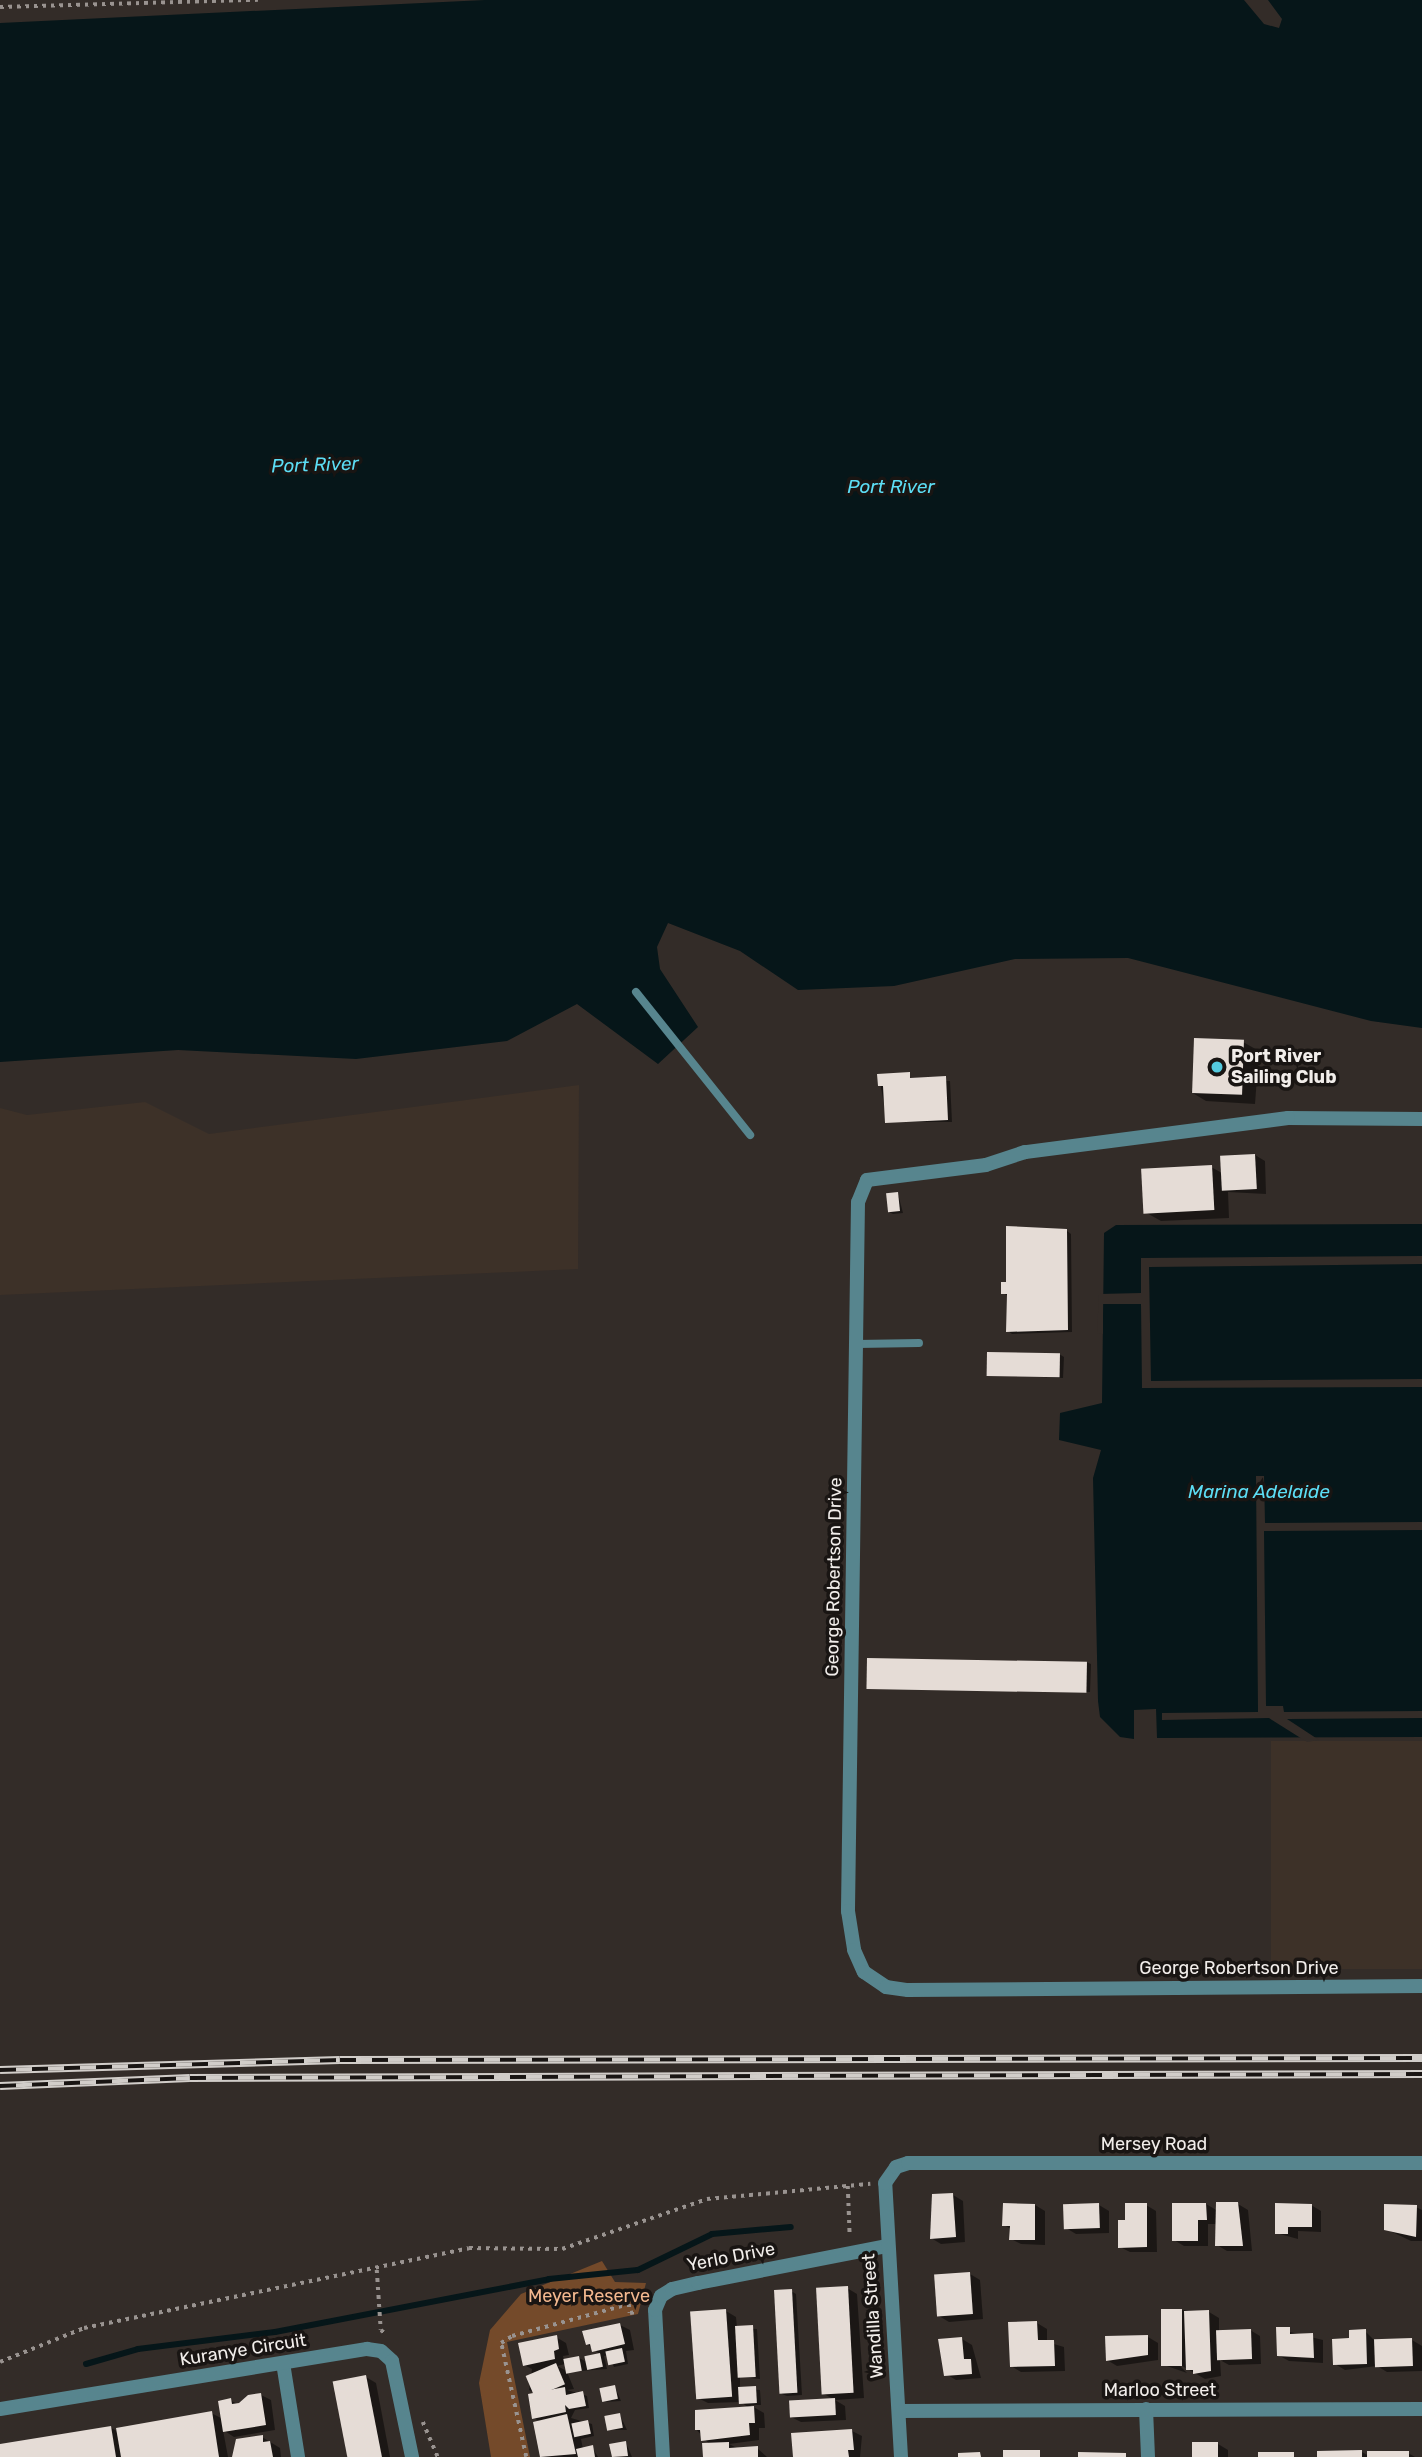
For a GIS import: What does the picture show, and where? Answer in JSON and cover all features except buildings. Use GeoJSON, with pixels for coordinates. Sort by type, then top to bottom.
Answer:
{"type":"FeatureCollection","features":[{"type":"Feature","properties":{"kind":"street","name":"George Robertson Drive"},"geometry":{"type":"LineString","coordinates":[[1422,1119],[1288,1118],[1025,1152],[986,1164],[867,1180],[858,1202],[848,1911],[854,1950],[864,1972],[886,1987],[908,1990],[1422,1986]]}},
{"type":"Feature","properties":{"kind":"street","name":"Mersey Road"},"geometry":{"type":"LineString","coordinates":[[887,2178],[908,2163],[1422,2163]]}},
{"type":"Feature","properties":{"kind":"street","name":"Wandilla Street"},"geometry":{"type":"LineString","coordinates":[[887,2178],[887,2246],[901,2457]]}},
{"type":"Feature","properties":{"kind":"street","name":"Yerlo Drive"},"geometry":{"type":"LineString","coordinates":[[663,2457],[655,2310],[661,2297],[672,2289],[698,2283],[887,2246]]}},
{"type":"Feature","properties":{"kind":"street","name":"Kuranye Circuit"},"geometry":{"type":"LineString","coordinates":[[0,2409],[367,2349],[382,2351],[391,2361],[399,2382],[412,2457]]}},
{"type":"Feature","properties":{"kind":"street"},"geometry":{"type":"LineString","coordinates":[[283,2363],[298,2457]]}},
{"type":"Feature","properties":{"kind":"street"},"geometry":{"type":"LineString","coordinates":[[1146,2409],[1148,2457]]}},
{"type":"Feature","properties":{"kind":"street","name":"Marloo Street"},"geometry":{"type":"LineString","coordinates":[[899,2411],[1422,2409]]}},
{"type":"Feature","properties":{"kind":"lane"},"geometry":{"type":"LineString","coordinates":[[636,992],[750,1135]]}},
{"type":"Feature","properties":{"kind":"lane"},"geometry":{"type":"LineString","coordinates":[[858,1344],[919,1343]]}},
{"type":"Feature","properties":{"kind":"path"},"geometry":{"type":"LineString","coordinates":[[0,7],[258,0]]}},
{"type":"Feature","properties":{"kind":"path"},"geometry":{"type":"LineString","coordinates":[[0,2362],[84,2328],[377,2270],[469,2248],[562,2249],[708,2199],[848,2186],[887,2178]]}},
{"type":"Feature","properties":{"kind":"path"},"geometry":{"type":"LineString","coordinates":[[848,2186],[850,2237]]}},
{"type":"Feature","properties":{"kind":"path"},"geometry":{"type":"LineString","coordinates":[[377,2270],[381,2330]]}},
{"type":"Feature","properties":{"kind":"path"},"geometry":{"type":"LineString","coordinates":[[526,2457],[501,2343],[512,2336],[629,2304],[630,2313],[636,2312]]}},
{"type":"Feature","properties":{"kind":"shaded area"},"geometry":{"type":"Polygon","coordinates":[[[579,1085],[578,1269],[0,1295],[0,1108],[27,1115],[145,1102],[209,1134],[579,1085]]]}},
{"type":"Feature","properties":{"kind":"shaded area"},"geometry":{"type":"Polygon","coordinates":[[[1271,1741],[1422,1741],[1422,1969],[1271,1969],[1271,1741]]]}},
{"type":"Feature","properties":{"kind":"green space","name":"Meyer Reserve"},"geometry":{"type":"Polygon","coordinates":[[[602,2261],[615,2282],[646,2283],[638,2314],[507,2342],[530,2457],[491,2457],[479,2383],[490,2330],[521,2294],[602,2261]]]}},
{"type":"Feature","properties":{"kind":"water","name":"Port River"},"geometry":{"type":"Polygon","coordinates":[[[485,0],[1244,0],[1264,24],[1279,28],[1282,19],[1268,0],[1422,0],[1422,1028],[1371,1021],[1128,958],[1015,959],[894,986],[798,990],[740,951],[668,923],[657,947],[660,969],[698,1027],[658,1064],[577,1004],[507,1041],[356,1059],[178,1050],[0,1062],[0,23],[485,0]]]}},
{"type":"Feature","properties":{"kind":"water","name":"Marina Adelaide"},"geometry":{"type":"Polygon","coordinates":[[[1422,1224],[1422,1737],[1157,1738],[1156,1709],[1134,1710],[1134,1739],[1120,1737],[1100,1717],[1098,1701],[1093,1478],[1101,1450],[1059,1440],[1060,1413],[1102,1403],[1104,1233],[1116,1225],[1422,1224]]]}},
{"type":"Feature","properties":{"kind":"pier"},"geometry":{"type":"Polygon","coordinates":[[[1422,1256],[1422,1264],[1149,1267],[1151,1381],[1422,1379],[1422,1387],[1142,1388],[1141,1304],[1103,1304],[1103,1334],[1097,1333],[1099,1294],[1141,1293],[1141,1258],[1422,1256]]]}},
{"type":"Feature","properties":{"kind":"pier"},"geometry":{"type":"Polygon","coordinates":[[[1256,1476],[1264,1476],[1265,1523],[1422,1522],[1422,1530],[1264,1531],[1266,1706],[1283,1706],[1284,1712],[1422,1711],[1422,1718],[1287,1719],[1319,1740],[1307,1742],[1269,1718],[1162,1720],[1162,1713],[1258,1712],[1256,1476]]]}},
{"type":"Feature","properties":{"kind":"waterway"},"geometry":{"type":"LineString","coordinates":[[86,2364],[138,2349],[275,2332],[549,2279],[638,2270],[712,2234],[791,2227]]}},
{"type":"Feature","properties":{"kind":"railway"},"geometry":{"type":"LineString","coordinates":[[0,2070],[340,2060],[1422,2058]]}},
{"type":"Feature","properties":{"kind":"railway"},"geometry":{"type":"LineString","coordinates":[[0,2086],[190,2078],[1422,2074]]}},
{"type":"Feature","properties":{"kind":"place","name":"Port River Sailing Club"},"geometry":{"type":"Point","coordinates":[1217,1067]}}]}
